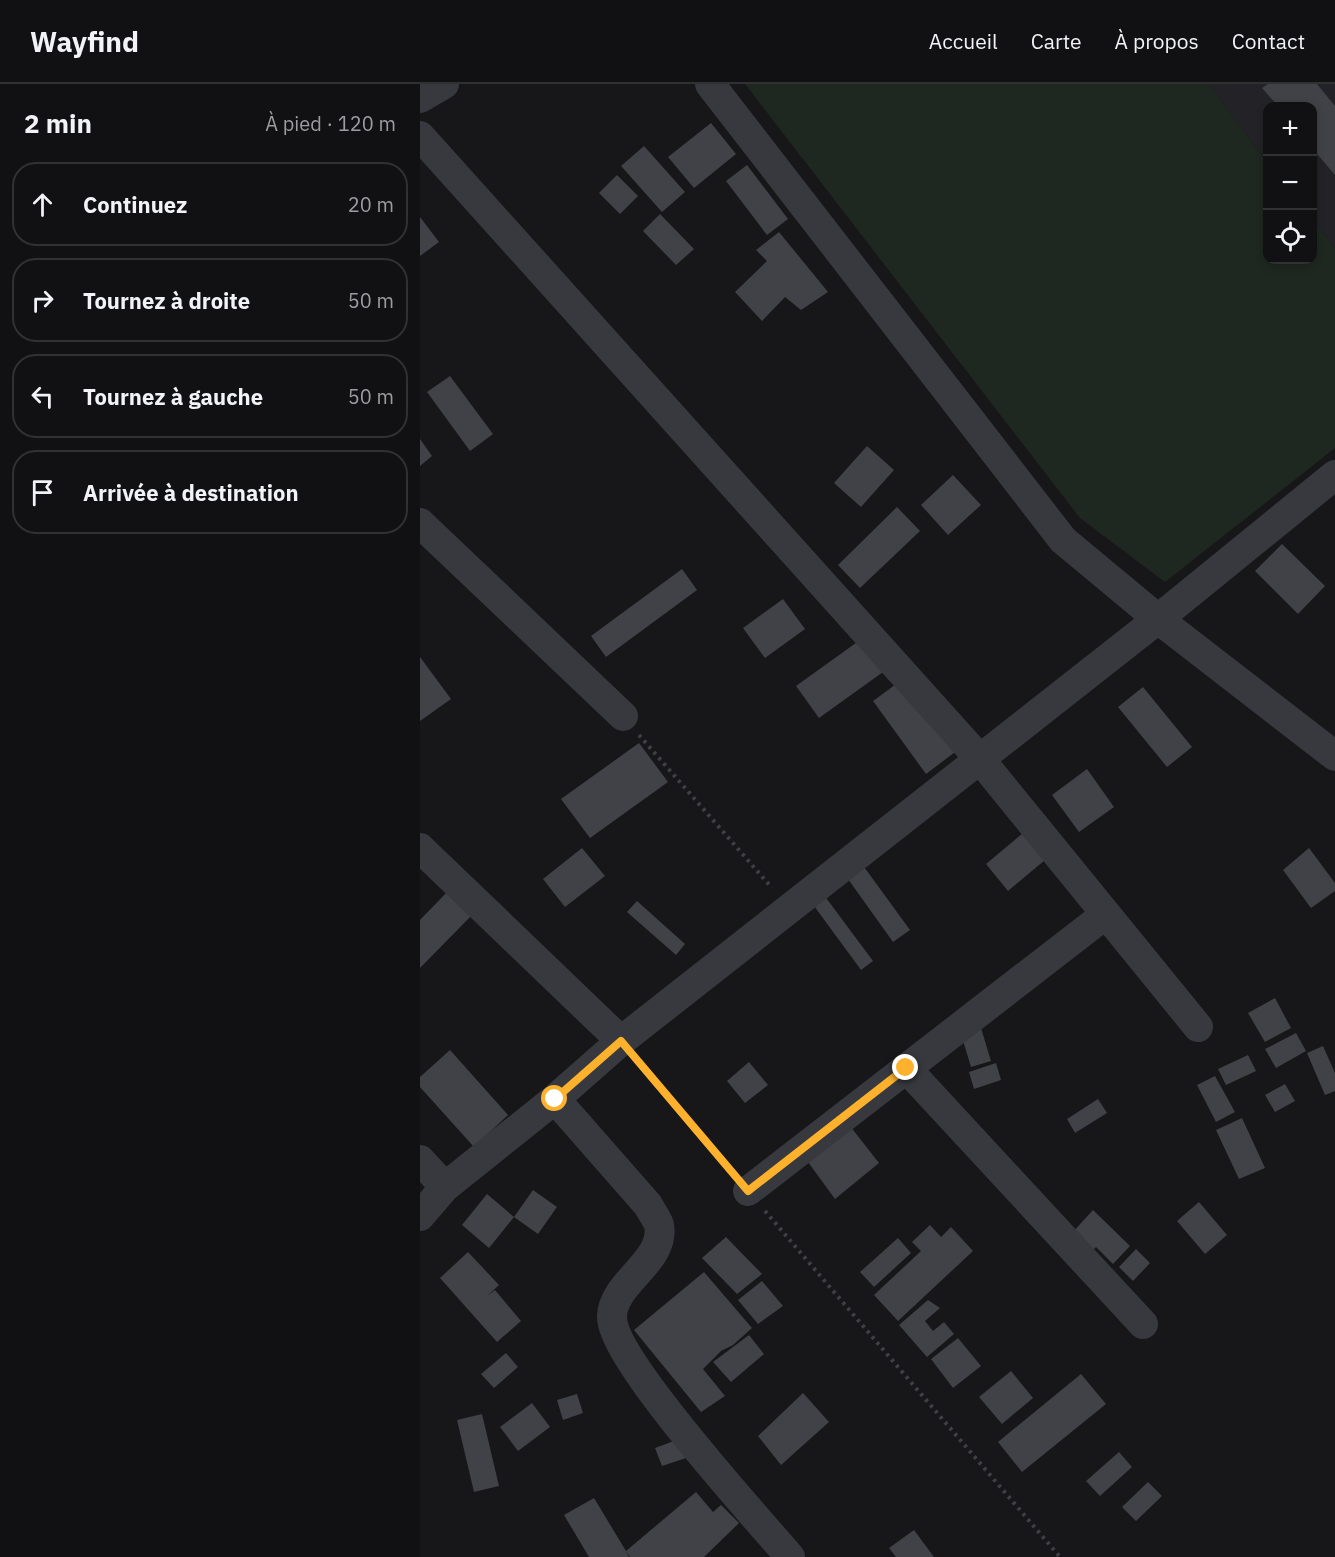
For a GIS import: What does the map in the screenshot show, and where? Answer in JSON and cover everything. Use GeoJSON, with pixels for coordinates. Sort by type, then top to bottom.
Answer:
{"type":"FeatureCollection","features":[{"type":"Feature","properties":{"kind":"street"},"geometry":{"type":"LineString","coordinates":[[420,98],[444,84]]}},
{"type":"Feature","properties":{"kind":"street"},"geometry":{"type":"LineString","coordinates":[[710,84],[1064,540],[1158,619],[1335,756]]}},
{"type":"Feature","properties":{"kind":"street"},"geometry":{"type":"LineString","coordinates":[[420,136],[979,758],[1198,1027]]}},
{"type":"Feature","properties":{"kind":"street"},"geometry":{"type":"LineString","coordinates":[[420,1216],[445,1187],[555,1099],[621,1041],[1158,619],[1335,475]]}},
{"type":"Feature","properties":{"kind":"street"},"geometry":{"type":"LineString","coordinates":[[420,523],[623,716]]}},
{"type":"Feature","properties":{"kind":"street"},"geometry":{"type":"LineString","coordinates":[[420,848],[621,1041]]}},
{"type":"Feature","properties":{"kind":"street"},"geometry":{"type":"LineString","coordinates":[[748,1191],[1106,914]]}},
{"type":"Feature","properties":{"kind":"street"},"geometry":{"type":"LineString","coordinates":[[906,1068],[1143,1324]]}},
{"type":"Feature","properties":{"kind":"street"},"geometry":{"type":"LineString","coordinates":[[555,1099],[648,1205],[659,1224],[659,1240],[616,1300],[612,1316],[614,1334],[670,1416],[790,1557]]}},
{"type":"Feature","properties":{"kind":"street"},"geometry":{"type":"LineString","coordinates":[[420,1160],[445,1187]]}},
{"type":"Feature","properties":{"kind":"path"},"geometry":{"type":"LineString","coordinates":[[623,716],[789,908]]}},
{"type":"Feature","properties":{"kind":"path"},"geometry":{"type":"LineString","coordinates":[[621,1041],[1060,1557]]}},
{"type":"Feature","properties":{"kind":"shaded area"},"geometry":{"type":"Polygon","coordinates":[[[745,84],[1209,84],[1263,157],[1263,264],[1317,264],[1317,225],[1335,248],[1335,448],[1165,582],[1080,518],[745,84]]]}},
{"type":"Feature","properties":{"kind":"shaded area"},"geometry":{"type":"Polygon","coordinates":[[[1209,84],[1335,84],[1335,248],[1317,225],[1317,102],[1263,102],[1263,157],[1209,84]]]}},
{"type":"Feature","properties":{"kind":"building"},"geometry":{"type":"Polygon","coordinates":[[[1268,84],[1317,84],[1335,106],[1335,175],[1317,154],[1317,102],[1274,102],[1262,88],[1268,84]]]}},
{"type":"Feature","properties":{"kind":"building"},"geometry":{"type":"Polygon","coordinates":[[[711,123],[736,154],[694,188],[668,157],[711,123]]]}},
{"type":"Feature","properties":{"kind":"building"},"geometry":{"type":"Polygon","coordinates":[[[644,146],[685,192],[662,212],[621,166],[644,146]]]}},
{"type":"Feature","properties":{"kind":"building"},"geometry":{"type":"Polygon","coordinates":[[[747,165],[788,219],[767,235],[726,181],[747,165]]]}},
{"type":"Feature","properties":{"kind":"building"},"geometry":{"type":"Polygon","coordinates":[[[617,175],[638,196],[620,214],[599,193],[617,175]]]}},
{"type":"Feature","properties":{"kind":"building"},"geometry":{"type":"Polygon","coordinates":[[[660,214],[694,249],[676,265],[643,231],[660,214]]]}},
{"type":"Feature","properties":{"kind":"building"},"geometry":{"type":"Polygon","coordinates":[[[420,217],[439,242],[420,256],[420,217]]]}},
{"type":"Feature","properties":{"kind":"building"},"geometry":{"type":"Polygon","coordinates":[[[779,232],[828,292],[801,310],[785,297],[762,321],[735,292],[767,261],[756,250],[779,232]]]}},
{"type":"Feature","properties":{"kind":"building"},"geometry":{"type":"Polygon","coordinates":[[[450,376],[493,434],[470,451],[427,392],[450,376]]]}},
{"type":"Feature","properties":{"kind":"building"},"geometry":{"type":"Polygon","coordinates":[[[420,439],[432,456],[420,466],[420,439]]]}},
{"type":"Feature","properties":{"kind":"building"},"geometry":{"type":"Polygon","coordinates":[[[867,446],[894,470],[861,507],[834,483],[867,446]]]}},
{"type":"Feature","properties":{"kind":"building"},"geometry":{"type":"Polygon","coordinates":[[[953,475],[981,505],[948,535],[921,505],[953,475]]]}},
{"type":"Feature","properties":{"kind":"building"},"geometry":{"type":"Polygon","coordinates":[[[897,507],[920,531],[860,588],[838,565],[897,507]]]}},
{"type":"Feature","properties":{"kind":"building"},"geometry":{"type":"Polygon","coordinates":[[[1282,544],[1325,586],[1298,614],[1255,571],[1282,544]]]}},
{"type":"Feature","properties":{"kind":"building"},"geometry":{"type":"Polygon","coordinates":[[[682,569],[697,590],[606,657],[591,636],[682,569]]]}},
{"type":"Feature","properties":{"kind":"building"},"geometry":{"type":"Polygon","coordinates":[[[783,599],[805,629],[765,658],[743,628],[783,599]]]}},
{"type":"Feature","properties":{"kind":"building"},"geometry":{"type":"Polygon","coordinates":[[[860,640],[883,672],[819,718],[796,686],[860,640]]]}},
{"type":"Feature","properties":{"kind":"building"},"geometry":{"type":"Polygon","coordinates":[[[420,657],[451,699],[420,721],[420,657]]]}},
{"type":"Feature","properties":{"kind":"building"},"geometry":{"type":"Polygon","coordinates":[[[914,671],[967,743],[926,774],[873,701],[914,671]]]}},
{"type":"Feature","properties":{"kind":"building"},"geometry":{"type":"Polygon","coordinates":[[[1143,687],[1192,747],[1167,767],[1118,707],[1143,687]]]}},
{"type":"Feature","properties":{"kind":"building"},"geometry":{"type":"Polygon","coordinates":[[[639,743],[668,782],[590,838],[561,799],[639,743]]]}},
{"type":"Feature","properties":{"kind":"building"},"geometry":{"type":"Polygon","coordinates":[[[1087,769],[1114,807],[1079,832],[1052,795],[1087,769]]]}},
{"type":"Feature","properties":{"kind":"building"},"geometry":{"type":"Polygon","coordinates":[[[1023,833],[1045,860],[1008,891],[986,864],[1023,833]]]}},
{"type":"Feature","properties":{"kind":"building"},"geometry":{"type":"Polygon","coordinates":[[[582,848],[605,876],[565,907],[543,879],[582,848]]]}},
{"type":"Feature","properties":{"kind":"building"},"geometry":{"type":"Polygon","coordinates":[[[1309,848],[1335,883],[1335,891],[1311,908],[1283,870],[1309,848]]]}},
{"type":"Feature","properties":{"kind":"building"},"geometry":{"type":"Polygon","coordinates":[[[859,860],[910,930],[893,942],[843,872],[859,860]]]}},
{"type":"Feature","properties":{"kind":"building"},"geometry":{"type":"Polygon","coordinates":[[[818,887],[873,961],[861,970],[806,895],[818,887]]]}},
{"type":"Feature","properties":{"kind":"building"},"geometry":{"type":"Polygon","coordinates":[[[449,890],[473,914],[420,968],[420,920],[449,890]]]}},
{"type":"Feature","properties":{"kind":"building"},"geometry":{"type":"Polygon","coordinates":[[[637,901],[685,944],[676,955],[627,912],[637,901]]]}},
{"type":"Feature","properties":{"kind":"building"},"geometry":{"type":"Polygon","coordinates":[[[1275,998],[1291,1028],[1265,1042],[1248,1013],[1275,998]]]}},
{"type":"Feature","properties":{"kind":"building"},"geometry":{"type":"Polygon","coordinates":[[[981,1028],[991,1061],[971,1067],[961,1034],[981,1028]]]}},
{"type":"Feature","properties":{"kind":"building"},"geometry":{"type":"Polygon","coordinates":[[[1296,1033],[1306,1051],[1276,1068],[1265,1049],[1296,1033]]]}},
{"type":"Feature","properties":{"kind":"building"},"geometry":{"type":"Polygon","coordinates":[[[1323,1046],[1335,1073],[1335,1091],[1325,1095],[1307,1053],[1323,1046]]]}},
{"type":"Feature","properties":{"kind":"building"},"geometry":{"type":"Polygon","coordinates":[[[450,1050],[508,1115],[474,1147],[420,1087],[420,1077],[450,1050]]]}},
{"type":"Feature","properties":{"kind":"building"},"geometry":{"type":"Polygon","coordinates":[[[1248,1055],[1256,1071],[1226,1085],[1218,1069],[1248,1055]]]}},
{"type":"Feature","properties":{"kind":"building"},"geometry":{"type":"Polygon","coordinates":[[[749,1062],[768,1085],[745,1103],[727,1081],[749,1062]]]}},
{"type":"Feature","properties":{"kind":"building"},"geometry":{"type":"Polygon","coordinates":[[[996,1063],[1001,1080],[974,1089],[969,1072],[996,1063]]]}},
{"type":"Feature","properties":{"kind":"building"},"geometry":{"type":"Polygon","coordinates":[[[1215,1076],[1235,1112],[1216,1122],[1197,1085],[1215,1076]]]}},
{"type":"Feature","properties":{"kind":"building"},"geometry":{"type":"Polygon","coordinates":[[[1285,1084],[1295,1101],[1275,1112],[1265,1095],[1285,1084]]]}},
{"type":"Feature","properties":{"kind":"building"},"geometry":{"type":"Polygon","coordinates":[[[1098,1099],[1107,1113],[1075,1133],[1067,1119],[1098,1099]]]}},
{"type":"Feature","properties":{"kind":"building"},"geometry":{"type":"Polygon","coordinates":[[[1242,1118],[1265,1168],[1239,1179],[1216,1130],[1242,1118]]]}},
{"type":"Feature","properties":{"kind":"building"},"geometry":{"type":"Polygon","coordinates":[[[850,1126],[879,1163],[835,1199],[808,1162],[850,1126]]]}},
{"type":"Feature","properties":{"kind":"building"},"geometry":{"type":"Polygon","coordinates":[[[533,1190],[557,1207],[538,1234],[514,1217],[533,1190]]]}},
{"type":"Feature","properties":{"kind":"building"},"geometry":{"type":"Polygon","coordinates":[[[487,1194],[514,1217],[489,1248],[462,1225],[487,1194]]]}},
{"type":"Feature","properties":{"kind":"building"},"geometry":{"type":"Polygon","coordinates":[[[1199,1202],[1227,1235],[1205,1254],[1177,1221],[1199,1202]]]}},
{"type":"Feature","properties":{"kind":"building"},"geometry":{"type":"Polygon","coordinates":[[[1093,1210],[1130,1246],[1113,1264],[1096,1247],[1090,1253],[1071,1234],[1093,1210]]]}},
{"type":"Feature","properties":{"kind":"building"},"geometry":{"type":"Polygon","coordinates":[[[930,1225],[941,1237],[951,1227],[973,1251],[898,1321],[874,1295],[921,1251],[912,1242],[930,1225]]]}},
{"type":"Feature","properties":{"kind":"building"},"geometry":{"type":"Polygon","coordinates":[[[726,1237],[762,1274],[737,1294],[702,1258],[726,1237]]]}},
{"type":"Feature","properties":{"kind":"building"},"geometry":{"type":"Polygon","coordinates":[[[898,1238],[911,1253],[874,1287],[860,1272],[898,1238]]]}},
{"type":"Feature","properties":{"kind":"building"},"geometry":{"type":"Polygon","coordinates":[[[1136,1249],[1150,1263],[1133,1281],[1119,1267],[1136,1249]]]}},
{"type":"Feature","properties":{"kind":"building"},"geometry":{"type":"Polygon","coordinates":[[[468,1252],[499,1285],[487,1296],[495,1290],[521,1321],[497,1342],[440,1278],[468,1252]]]}},
{"type":"Feature","properties":{"kind":"building"},"geometry":{"type":"Polygon","coordinates":[[[704,1272],[752,1328],[733,1345],[721,1351],[703,1369],[725,1396],[701,1412],[634,1330],[704,1272]]]}},
{"type":"Feature","properties":{"kind":"building"},"geometry":{"type":"Polygon","coordinates":[[[762,1281],[783,1306],[758,1324],[738,1300],[762,1281]]]}},
{"type":"Feature","properties":{"kind":"building"},"geometry":{"type":"Polygon","coordinates":[[[928,1300],[940,1308],[925,1321],[933,1331],[944,1322],[954,1334],[927,1357],[899,1325],[928,1300]]]}},
{"type":"Feature","properties":{"kind":"building"},"geometry":{"type":"Polygon","coordinates":[[[749,1335],[764,1354],[731,1382],[713,1362],[749,1335]]]}},
{"type":"Feature","properties":{"kind":"building"},"geometry":{"type":"Polygon","coordinates":[[[958,1338],[981,1366],[953,1388],[931,1359],[958,1338]]]}},
{"type":"Feature","properties":{"kind":"building"},"geometry":{"type":"Polygon","coordinates":[[[506,1353],[518,1367],[494,1388],[481,1374],[506,1353]]]}},
{"type":"Feature","properties":{"kind":"building"},"geometry":{"type":"Polygon","coordinates":[[[1011,1371],[1033,1398],[1002,1424],[979,1397],[1011,1371]]]}},
{"type":"Feature","properties":{"kind":"building"},"geometry":{"type":"Polygon","coordinates":[[[1081,1374],[1106,1404],[1022,1472],[998,1442],[1081,1374]]]}},
{"type":"Feature","properties":{"kind":"building"},"geometry":{"type":"Polygon","coordinates":[[[803,1393],[829,1422],[781,1465],[758,1436],[803,1393]]]}},
{"type":"Feature","properties":{"kind":"building"},"geometry":{"type":"Polygon","coordinates":[[[577,1394],[583,1413],[563,1420],[557,1400],[577,1394]]]}},
{"type":"Feature","properties":{"kind":"building"},"geometry":{"type":"Polygon","coordinates":[[[532,1403],[550,1427],[518,1451],[500,1427],[532,1403]]]}},
{"type":"Feature","properties":{"kind":"building"},"geometry":{"type":"Polygon","coordinates":[[[482,1414],[499,1486],[474,1492],[457,1420],[482,1414]]]}},
{"type":"Feature","properties":{"kind":"building"},"geometry":{"type":"Polygon","coordinates":[[[682,1438],[689,1457],[662,1466],[655,1448],[682,1438]]]}},
{"type":"Feature","properties":{"kind":"building"},"geometry":{"type":"Polygon","coordinates":[[[1119,1452],[1132,1467],[1100,1496],[1086,1481],[1119,1452]]]}},
{"type":"Feature","properties":{"kind":"building"},"geometry":{"type":"Polygon","coordinates":[[[1148,1482],[1162,1496],[1136,1521],[1122,1507],[1148,1482]]]}},
{"type":"Feature","properties":{"kind":"building"},"geometry":{"type":"Polygon","coordinates":[[[696,1492],[713,1512],[721,1505],[739,1523],[704,1557],[630,1557],[626,1551],[696,1492]]]}},
{"type":"Feature","properties":{"kind":"building"},"geometry":{"type":"Polygon","coordinates":[[[594,1498],[629,1557],[589,1557],[564,1515],[594,1498]]]}},
{"type":"Feature","properties":{"kind":"building"},"geometry":{"type":"Polygon","coordinates":[[[914,1530],[934,1557],[896,1557],[889,1548],[914,1530]]]}},
{"type":"Feature","properties":{"kind":"route"},"geometry":{"type":"LineString","coordinates":[[555,1099],[621,1041],[748,1191],[906,1068]]}}]}
